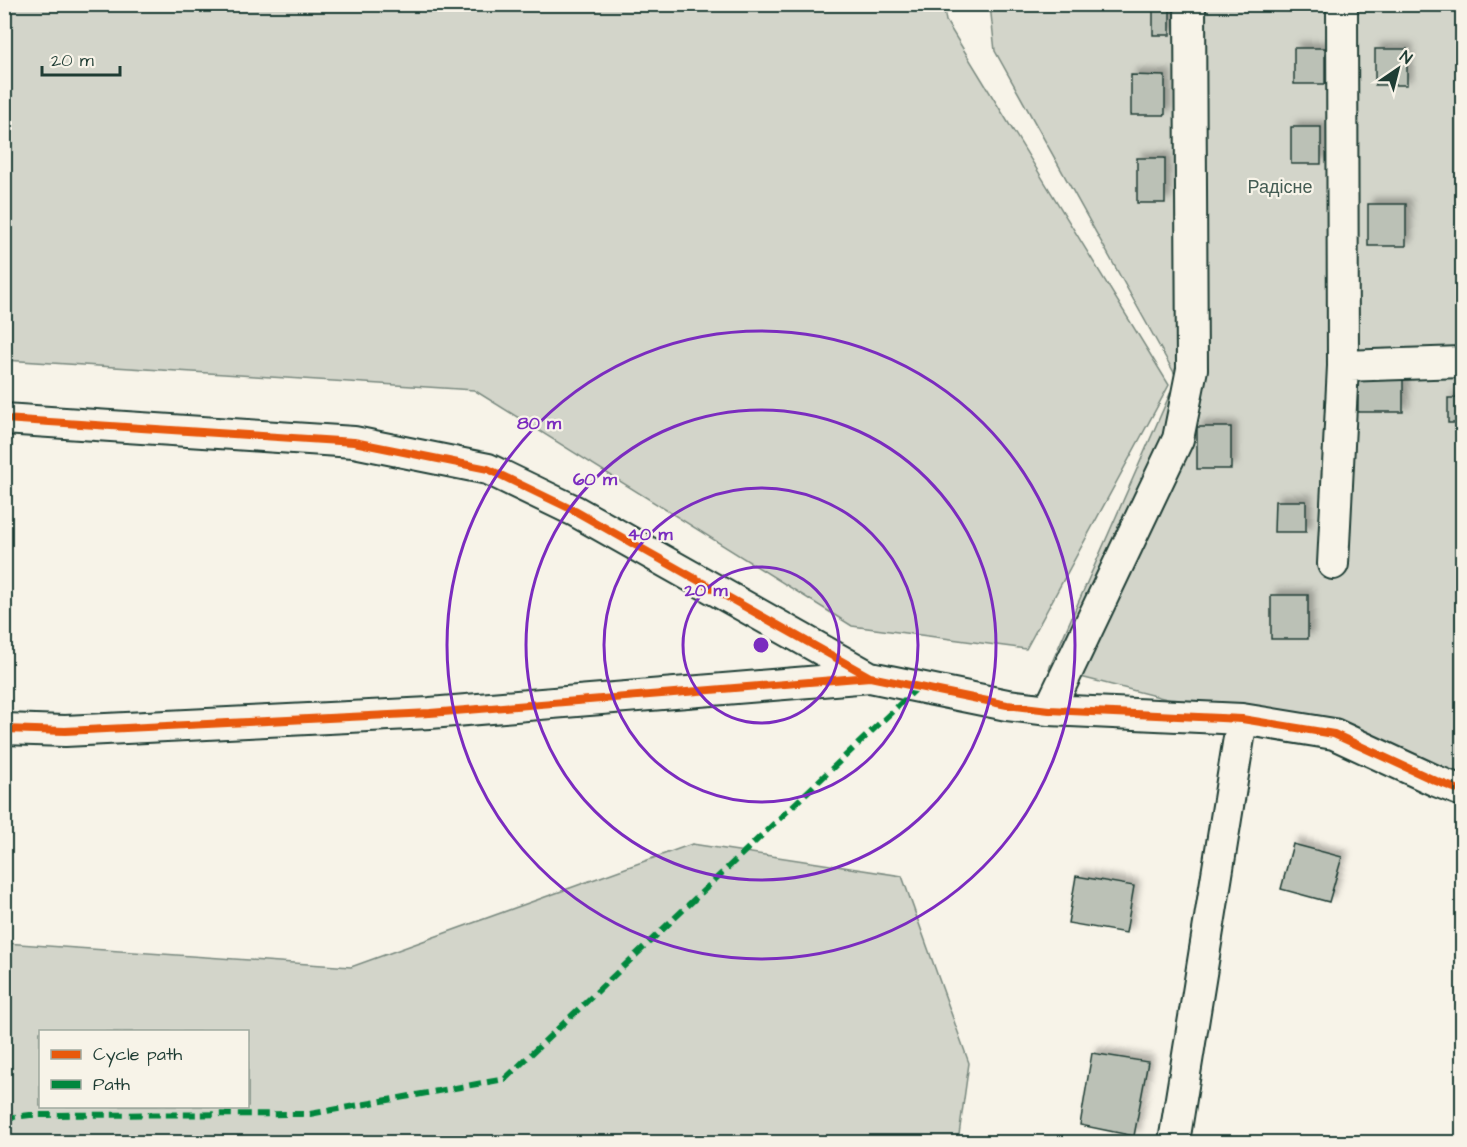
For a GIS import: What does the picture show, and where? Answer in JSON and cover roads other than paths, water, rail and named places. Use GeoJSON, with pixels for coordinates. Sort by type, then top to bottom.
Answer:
{"type":"FeatureCollection","features":[{"type":"Feature","properties":{"kind":"street"},"geometry":{"type":"LineString","coordinates":[[1049,710],[1178,439],[1192,369],[1190,4]]}},
{"type":"Feature","properties":{"kind":"street"},"geometry":{"type":"LineString","coordinates":[[1333,564],[1343,366],[1342,4]]}},
{"type":"Feature","properties":{"kind":"street"},"geometry":{"type":"LineString","coordinates":[[1343,366],[1462,362]]}},
{"type":"Feature","properties":{"kind":"street"},"geometry":{"type":"LineString","coordinates":[[4,419],[354,442],[488,469],[575,512],[870,678]]}},
{"type":"Feature","properties":{"kind":"street"},"geometry":{"type":"LineString","coordinates":[[4,729],[65,731],[430,712],[870,678],[1007,705],[1049,710],[1242,719],[1334,734],[1436,781],[1462,790]]}},
{"type":"Feature","properties":{"kind":"street"},"geometry":{"type":"LineString","coordinates":[[1174,1143],[1242,719]]}},
{"type":"Feature","properties":{"kind":"park label","name":"Радісне"},"geometry":{"type":"Point","coordinates":[1280,187]}}]}
